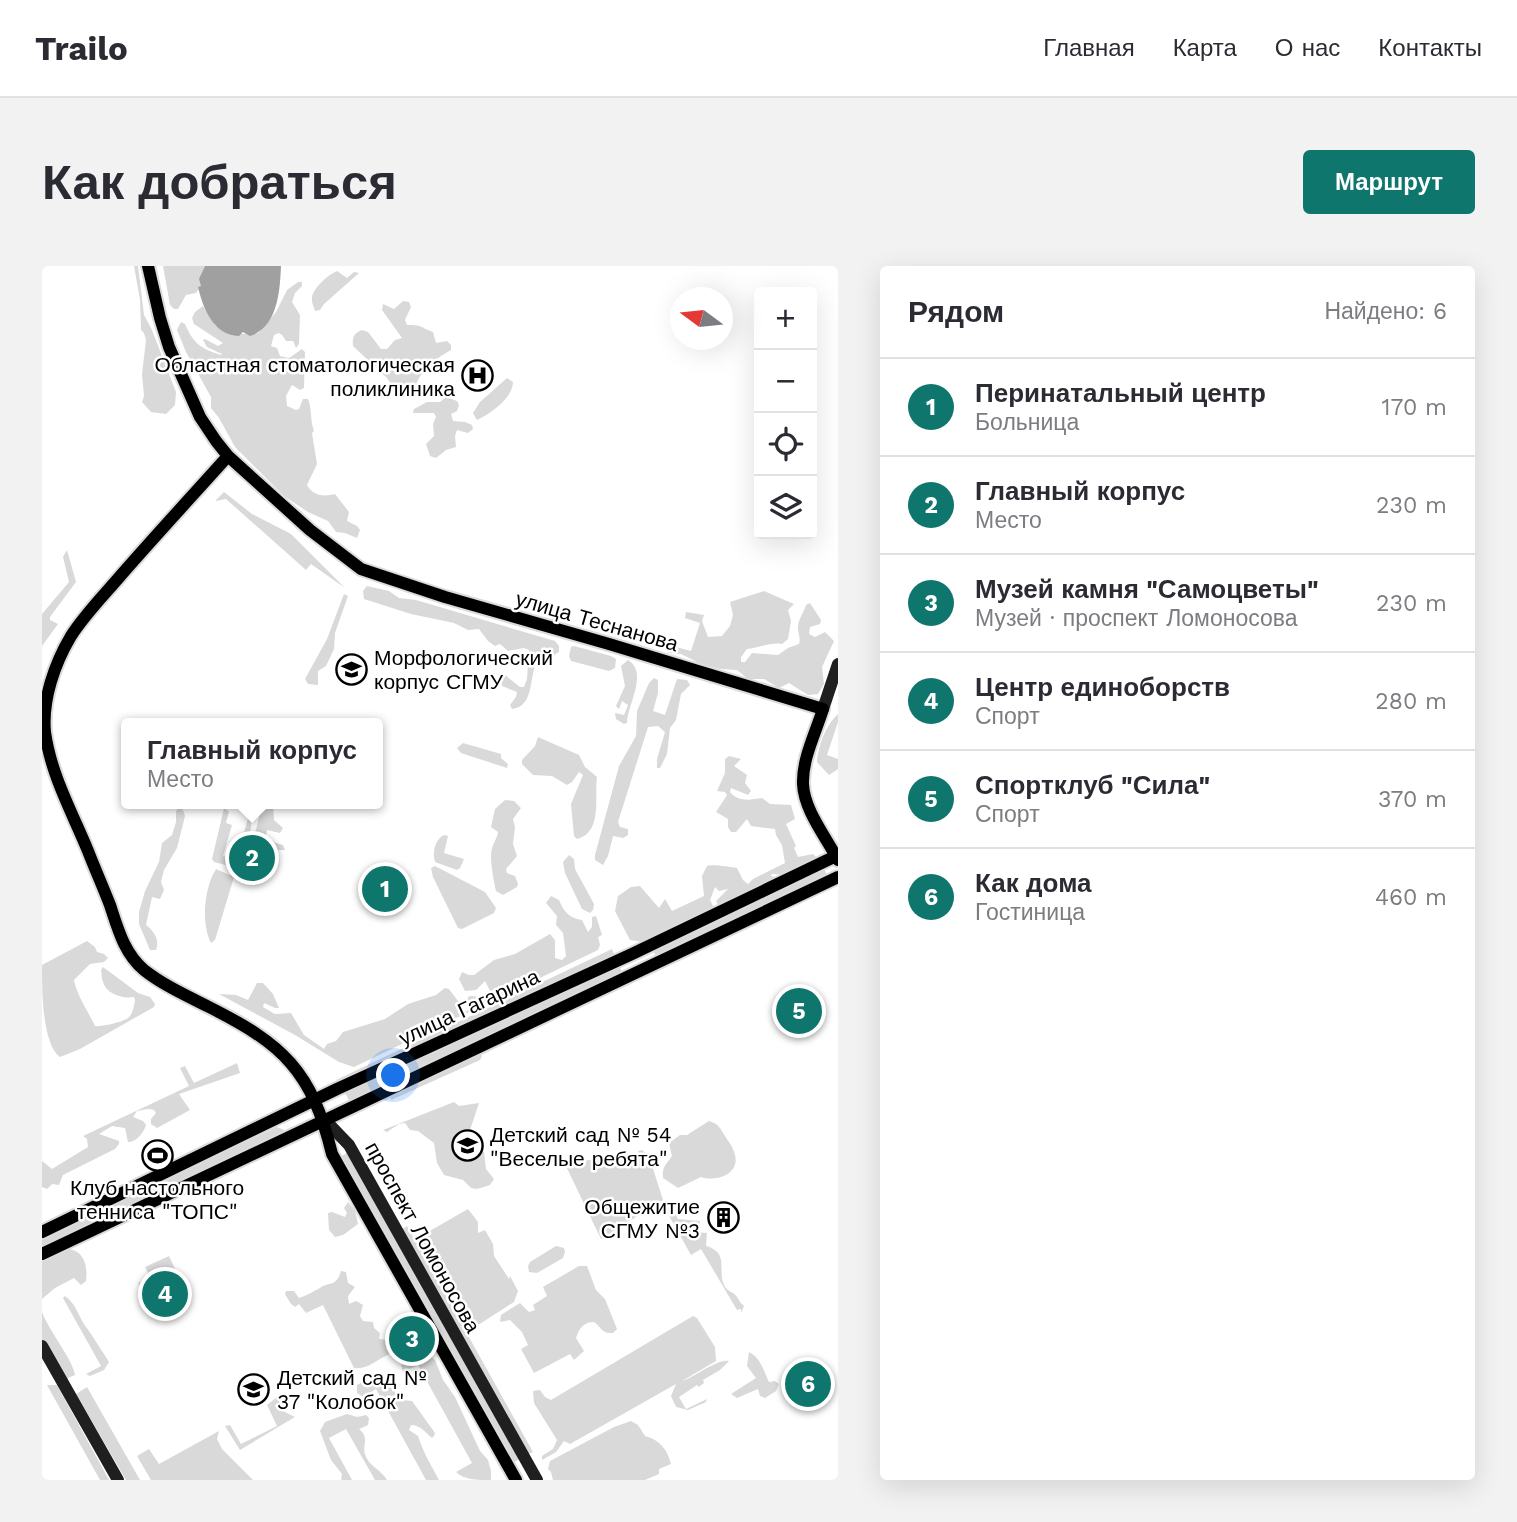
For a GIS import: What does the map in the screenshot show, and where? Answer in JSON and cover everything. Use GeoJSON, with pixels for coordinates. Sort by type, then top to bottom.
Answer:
{"type":"FeatureCollection","features":[{"type":"Feature","properties":{"kind":"main road"},"geometry":{"type":"LineString","coordinates":[[148,266],[160,318],[175,360],[200,417],[228,456],[72,634],[52,678],[46,703],[45,729],[59,789],[110,904],[119,936],[133,959],[162,982],[249,1028],[277,1048],[295,1067],[324,1119]]}},
{"type":"Feature","properties":{"kind":"main road","name":"улица Теснанова"},"geometry":{"type":"LineString","coordinates":[[228,456],[310,530],[361,569],[445,597],[823,709]]}},
{"type":"Feature","properties":{"kind":"main road"},"geometry":{"type":"LineString","coordinates":[[837,857],[810,807],[803,786],[804,768],[838,664]]}},
{"type":"Feature","properties":{"kind":"main road","name":"улица Гагарина"},"geometry":{"type":"LineString","coordinates":[[42,1233],[314,1100],[837,857]]}},
{"type":"Feature","properties":{"kind":"main road","name":"улица Гагарина"},"geometry":{"type":"LineString","coordinates":[[42,1254],[838,877]]}},
{"type":"Feature","properties":{"kind":"main road","name":"проспект Ломоносова"},"geometry":{"type":"LineString","coordinates":[[324,1119],[332,1154],[516,1480]]}},
{"type":"Feature","properties":{"kind":"main road","name":"проспект Ломоносова"},"geometry":{"type":"LineString","coordinates":[[324,1119],[349,1145],[537,1480]]}},
{"type":"Feature","properties":{"kind":"main road"},"geometry":{"type":"LineString","coordinates":[[42,1346],[118,1480]]}},
{"type":"Feature","properties":{"kind":"shaded area"},"geometry":{"type":"Polygon","coordinates":[[[134,266],[138,266],[144,315],[176,392],[175,405],[166,414],[151,412],[142,402],[146,340],[141,330],[140,300],[134,266]]]}},
{"type":"Feature","properties":{"kind":"shaded area"},"geometry":{"type":"Polygon","coordinates":[[[163,266],[205,266],[201,286],[196,293],[186,295],[178,309],[170,305],[163,266]]]}},
{"type":"Feature","properties":{"kind":"shaded area"},"geometry":{"type":"Polygon","coordinates":[[[205,266],[281,266],[276,307],[267,325],[250,336],[243,332],[239,336],[230,334],[216,326],[206,311],[198,287],[201,286],[199,279],[205,266]]]}},
{"type":"Feature","properties":{"kind":"shaded area"},"geometry":{"type":"Polygon","coordinates":[[[337,271],[347,278],[354,272],[359,273],[320,310],[315,311],[312,300],[315,290],[337,271]]]}},
{"type":"Feature","properties":{"kind":"shaded area"},"geometry":{"type":"Polygon","coordinates":[[[302,282],[302,286],[295,293],[292,302],[300,315],[299,344],[296,348],[293,341],[286,341],[279,333],[274,335],[271,346],[277,348],[280,356],[289,358],[302,349],[305,352],[304,388],[300,390],[292,385],[286,396],[287,406],[296,410],[303,399],[308,399],[309,403],[317,464],[307,485],[319,495],[335,494],[349,512],[347,521],[360,530],[357,538],[336,532],[328,521],[284,496],[235,447],[211,408],[211,397],[177,330],[181,322],[185,324],[198,344],[221,355],[207,347],[203,340],[218,346],[223,343],[194,324],[192,318],[195,312],[203,306],[215,325],[241,334],[258,333],[276,312],[287,290],[302,282]]]}},
{"type":"Feature","properties":{"kind":"shaded area"},"geometry":{"type":"Polygon","coordinates":[[[403,301],[409,302],[411,307],[405,320],[407,325],[419,326],[433,332],[436,343],[447,341],[451,345],[451,350],[429,366],[420,376],[415,388],[407,393],[393,387],[353,346],[355,334],[362,330],[368,332],[381,349],[387,349],[395,340],[402,338],[382,310],[383,304],[394,309],[403,301]]]}},
{"type":"Feature","properties":{"kind":"shaded area"},"geometry":{"type":"Polygon","coordinates":[[[507,378],[513,382],[509,394],[494,410],[477,420],[473,413],[480,402],[507,378]]]}},
{"type":"Feature","properties":{"kind":"shaded area"},"geometry":{"type":"Polygon","coordinates":[[[446,397],[457,401],[459,405],[457,411],[451,414],[453,421],[465,422],[472,425],[473,429],[468,433],[457,430],[456,447],[446,450],[436,458],[430,456],[426,444],[434,436],[434,413],[413,413],[414,409],[427,402],[440,402],[446,397]]]}},
{"type":"Feature","properties":{"kind":"shaded area"},"geometry":{"type":"Polygon","coordinates":[[[224,492],[252,514],[291,534],[345,588],[311,564],[306,570],[226,499],[215,501],[224,492]]]}},
{"type":"Feature","properties":{"kind":"shaded area"},"geometry":{"type":"Polygon","coordinates":[[[67,550],[76,582],[50,617],[50,620],[58,624],[42,646],[42,614],[69,582],[63,557],[67,550]]]}},
{"type":"Feature","properties":{"kind":"shaded area"},"geometry":{"type":"Polygon","coordinates":[[[367,586],[389,591],[399,598],[416,600],[555,641],[559,652],[542,655],[537,661],[529,694],[520,706],[512,709],[510,705],[517,692],[502,686],[501,677],[505,675],[520,687],[524,687],[529,650],[524,648],[508,651],[500,644],[495,646],[488,641],[479,629],[468,630],[454,623],[411,614],[364,599],[363,591],[367,586]]]}},
{"type":"Feature","properties":{"kind":"shaded area"},"geometry":{"type":"Polygon","coordinates":[[[764,591],[794,604],[788,610],[791,621],[788,639],[782,644],[747,649],[741,662],[745,662],[752,653],[778,655],[799,644],[799,622],[806,605],[810,603],[821,620],[820,624],[810,627],[809,634],[815,637],[825,632],[834,641],[822,667],[824,684],[818,694],[808,695],[789,683],[779,688],[764,679],[748,679],[737,670],[720,669],[701,664],[681,654],[668,653],[665,644],[668,641],[676,647],[691,651],[700,623],[685,618],[686,612],[704,615],[702,621],[708,637],[722,636],[730,626],[733,615],[730,602],[764,591]]]}},
{"type":"Feature","properties":{"kind":"shaded area"},"geometry":{"type":"Polygon","coordinates":[[[344,594],[348,596],[335,633],[334,649],[326,666],[318,671],[318,685],[308,684],[305,679],[327,639],[344,594]]]}},
{"type":"Feature","properties":{"kind":"shaded area"},"geometry":{"type":"Polygon","coordinates":[[[571,647],[611,656],[616,659],[615,668],[609,671],[571,661],[569,656],[571,647]]]}},
{"type":"Feature","properties":{"kind":"shaded area"},"geometry":{"type":"Polygon","coordinates":[[[628,660],[637,673],[637,681],[627,723],[624,724],[616,719],[615,713],[624,715],[628,705],[622,701],[619,709],[616,706],[625,686],[621,666],[628,660]]]}},
{"type":"Feature","properties":{"kind":"shaded area"},"geometry":{"type":"Polygon","coordinates":[[[654,678],[658,680],[658,693],[653,711],[665,715],[677,679],[687,680],[690,685],[681,694],[676,720],[670,728],[667,754],[660,768],[657,768],[657,759],[665,732],[658,726],[648,727],[618,822],[620,827],[628,829],[628,835],[623,838],[613,836],[603,865],[595,860],[595,855],[619,766],[636,736],[637,711],[649,683],[654,678]]]}},
{"type":"Feature","properties":{"kind":"shaded area"},"geometry":{"type":"Polygon","coordinates":[[[838,714],[827,755],[838,759],[838,769],[829,775],[817,762],[826,730],[838,714]]]}},
{"type":"Feature","properties":{"kind":"shaded area"},"geometry":{"type":"Polygon","coordinates":[[[538,737],[579,755],[585,767],[597,777],[594,822],[585,835],[577,839],[574,836],[571,804],[583,775],[579,772],[567,785],[552,776],[533,775],[522,764],[522,760],[535,746],[538,737]]]}},
{"type":"Feature","properties":{"kind":"shaded area"},"geometry":{"type":"Polygon","coordinates":[[[463,743],[501,754],[501,758],[508,764],[507,768],[461,753],[457,748],[463,743]]]}},
{"type":"Feature","properties":{"kind":"shaded area"},"geometry":{"type":"Polygon","coordinates":[[[729,756],[741,759],[734,766],[747,775],[745,783],[751,791],[748,795],[731,788],[730,792],[740,799],[762,798],[770,804],[791,805],[795,819],[786,824],[798,857],[813,854],[817,858],[788,875],[772,874],[771,876],[775,877],[772,882],[719,906],[716,901],[728,889],[719,891],[715,887],[710,900],[714,908],[644,942],[630,940],[615,911],[618,896],[631,887],[640,886],[659,908],[665,899],[672,911],[704,896],[702,876],[707,866],[737,868],[748,884],[785,863],[782,845],[775,829],[751,826],[747,819],[736,832],[731,832],[728,819],[716,812],[727,795],[717,791],[725,773],[725,759],[729,756]]]}},
{"type":"Feature","properties":{"kind":"shaded area"},"geometry":{"type":"Polygon","coordinates":[[[505,800],[514,801],[521,808],[513,819],[513,844],[517,856],[506,869],[507,873],[515,876],[518,884],[503,895],[496,891],[493,876],[491,853],[498,832],[491,827],[495,809],[505,800]]]}},
{"type":"Feature","properties":{"kind":"shaded area"},"geometry":{"type":"Polygon","coordinates":[[[224,809],[226,809],[229,811],[226,823],[232,825],[223,856],[241,862],[241,869],[214,862],[212,859],[224,809]]]}},
{"type":"Feature","properties":{"kind":"shaded area"},"geometry":{"type":"Polygon","coordinates":[[[251,809],[254,809],[250,832],[254,833],[261,809],[273,809],[274,820],[283,828],[280,833],[267,830],[266,835],[273,842],[283,845],[285,850],[278,852],[241,843],[251,809]]]}},
{"type":"Feature","properties":{"kind":"shaded area"},"geometry":{"type":"Polygon","coordinates":[[[183,810],[185,816],[177,848],[164,870],[161,882],[164,890],[160,899],[152,897],[146,925],[154,933],[157,946],[156,950],[150,950],[139,924],[139,912],[145,891],[159,862],[162,843],[172,835],[176,811],[183,810]]]}},
{"type":"Feature","properties":{"kind":"shaded area"},"geometry":{"type":"Polygon","coordinates":[[[444,835],[448,836],[444,853],[464,859],[457,870],[435,862],[435,847],[444,835]]]}},
{"type":"Feature","properties":{"kind":"shaded area"},"geometry":{"type":"Polygon","coordinates":[[[569,855],[574,859],[575,869],[594,904],[590,913],[582,909],[565,873],[563,862],[569,855]]]}},
{"type":"Feature","properties":{"kind":"shaded area"},"geometry":{"type":"Polygon","coordinates":[[[435,866],[485,892],[496,908],[494,913],[462,929],[458,928],[433,877],[431,868],[435,866]]]}},
{"type":"Feature","properties":{"kind":"shaded area"},"geometry":{"type":"Polygon","coordinates":[[[823,866],[827,875],[656,957],[652,948],[823,866]]]}},
{"type":"Feature","properties":{"kind":"shaded area"},"geometry":{"type":"Polygon","coordinates":[[[216,869],[234,877],[215,940],[211,943],[206,926],[205,906],[216,869]]]}},
{"type":"Feature","properties":{"kind":"shaded area"},"geometry":{"type":"Polygon","coordinates":[[[551,896],[559,900],[570,916],[582,920],[588,932],[592,927],[592,917],[596,916],[602,935],[598,937],[598,950],[354,1067],[339,1062],[219,994],[236,995],[248,1000],[257,983],[263,983],[273,994],[279,1008],[264,1003],[263,1007],[275,1014],[291,1013],[304,1035],[324,1049],[343,1032],[385,1019],[408,1004],[436,995],[445,988],[449,989],[458,1001],[458,1013],[463,1014],[469,1009],[466,1002],[469,996],[485,997],[490,991],[485,981],[476,990],[465,991],[459,979],[462,972],[474,975],[494,960],[515,954],[550,934],[555,940],[555,958],[562,960],[566,956],[563,933],[556,925],[557,916],[546,903],[551,896]]]}},
{"type":"Feature","properties":{"kind":"shaded area"},"geometry":{"type":"Polygon","coordinates":[[[87,941],[97,952],[108,958],[104,962],[90,964],[74,980],[95,1026],[127,1019],[135,1000],[134,997],[120,996],[108,990],[102,979],[103,967],[138,993],[150,997],[155,1004],[80,1049],[60,1057],[54,1050],[46,1029],[42,965],[87,941]]]}},
{"type":"Feature","properties":{"kind":"shaded area"},"geometry":{"type":"Polygon","coordinates":[[[612,949],[614,954],[593,965],[341,1083],[336,1080],[612,949]]]}},
{"type":"Feature","properties":{"kind":"shaded area"},"geometry":{"type":"Polygon","coordinates":[[[618,963],[622,972],[350,1102],[345,1093],[618,963]]]}},
{"type":"Feature","properties":{"kind":"shaded area"},"geometry":{"type":"Polygon","coordinates":[[[478,1051],[482,1056],[480,1060],[391,1100],[390,1095],[401,1093],[423,1078],[467,1060],[478,1051]]]}},
{"type":"Feature","properties":{"kind":"shaded area"},"geometry":{"type":"Polygon","coordinates":[[[237,1063],[240,1073],[179,1094],[190,1110],[157,1128],[151,1124],[155,1111],[137,1111],[133,1117],[146,1125],[137,1139],[128,1142],[125,1128],[112,1126],[99,1134],[119,1141],[115,1149],[63,1175],[59,1185],[52,1184],[47,1189],[42,1187],[42,1161],[52,1169],[88,1147],[87,1139],[83,1136],[189,1086],[180,1068],[185,1066],[194,1083],[237,1063]]]}},
{"type":"Feature","properties":{"kind":"shaded area","name":"Детский сад № 54 \"Веселые ребята\""},"geometry":{"type":"Polygon","coordinates":[[[454,1102],[459,1106],[479,1103],[470,1130],[484,1152],[486,1169],[494,1179],[490,1185],[471,1188],[463,1180],[444,1175],[437,1163],[434,1143],[418,1131],[410,1130],[405,1123],[387,1132],[383,1130],[454,1102]]]}},
{"type":"Feature","properties":{"kind":"shaded area"},"geometry":{"type":"Polygon","coordinates":[[[709,1121],[719,1127],[732,1147],[736,1162],[734,1168],[719,1178],[701,1177],[678,1188],[663,1178],[664,1168],[672,1156],[669,1143],[709,1121]]]}},
{"type":"Feature","properties":{"kind":"shaded area"},"geometry":{"type":"Polygon","coordinates":[[[277,1127],[284,1130],[280,1135],[42,1247],[42,1236],[277,1127]]]}},
{"type":"Feature","properties":{"kind":"shaded area"},"geometry":{"type":"Polygon","coordinates":[[[642,1150],[649,1156],[663,1200],[601,1239],[564,1162],[615,1155],[617,1162],[639,1158],[638,1151],[642,1150]]]}},
{"type":"Feature","properties":{"kind":"shaded area"},"geometry":{"type":"Polygon","coordinates":[[[347,1153],[520,1459],[512,1463],[340,1157],[347,1153]]]}},
{"type":"Feature","properties":{"kind":"shaded area"},"geometry":{"type":"Polygon","coordinates":[[[348,1202],[355,1210],[358,1224],[343,1235],[335,1237],[329,1230],[328,1213],[345,1217],[347,1213],[344,1208],[348,1202]]]}},
{"type":"Feature","properties":{"kind":"shaded area"},"geometry":{"type":"Polygon","coordinates":[[[663,1205],[672,1207],[678,1219],[700,1221],[695,1232],[707,1233],[706,1246],[718,1253],[724,1285],[744,1306],[741,1313],[741,1309],[737,1310],[701,1249],[691,1255],[663,1205]]]}},
{"type":"Feature","properties":{"kind":"shaded area"},"geometry":{"type":"Polygon","coordinates":[[[468,1209],[478,1222],[478,1233],[485,1230],[493,1244],[494,1256],[518,1291],[514,1302],[475,1327],[468,1322],[460,1293],[445,1282],[415,1228],[428,1232],[468,1209]]]}},
{"type":"Feature","properties":{"kind":"shaded area"},"geometry":{"type":"Polygon","coordinates":[[[407,1226],[533,1452],[526,1455],[401,1230],[407,1226]]]}},
{"type":"Feature","properties":{"kind":"shaded area"},"geometry":{"type":"Polygon","coordinates":[[[556,1246],[564,1248],[563,1258],[537,1273],[529,1272],[530,1262],[556,1246]]]}},
{"type":"Feature","properties":{"kind":"shaded area"},"geometry":{"type":"Polygon","coordinates":[[[66,1249],[81,1255],[86,1281],[81,1285],[74,1278],[42,1299],[42,1260],[66,1249]]]}},
{"type":"Feature","properties":{"kind":"shaded area"},"geometry":{"type":"Polygon","coordinates":[[[169,1256],[176,1271],[171,1274],[179,1279],[145,1296],[138,1283],[150,1277],[145,1267],[169,1256]]]}},
{"type":"Feature","properties":{"kind":"shaded area"},"geometry":{"type":"Polygon","coordinates":[[[579,1266],[587,1266],[596,1290],[605,1299],[617,1329],[609,1333],[604,1332],[594,1322],[585,1324],[576,1338],[584,1351],[574,1360],[570,1354],[534,1373],[521,1349],[528,1345],[522,1332],[510,1320],[500,1322],[501,1315],[520,1303],[529,1312],[535,1310],[533,1305],[547,1296],[543,1287],[579,1266]]]}},
{"type":"Feature","properties":{"kind":"shaded area"},"geometry":{"type":"Polygon","coordinates":[[[341,1271],[346,1272],[348,1283],[355,1287],[348,1296],[349,1304],[356,1301],[363,1305],[360,1316],[363,1321],[373,1322],[374,1328],[380,1333],[379,1339],[387,1340],[391,1347],[390,1354],[364,1367],[354,1368],[323,1305],[306,1313],[299,1304],[295,1307],[291,1304],[285,1294],[286,1291],[294,1291],[299,1298],[305,1296],[335,1282],[341,1271]]]}},
{"type":"Feature","properties":{"kind":"shaded area"},"geometry":{"type":"Polygon","coordinates":[[[65,1296],[74,1305],[109,1362],[104,1370],[90,1376],[86,1374],[101,1366],[63,1298],[65,1296]]]}},
{"type":"Feature","properties":{"kind":"shaded area"},"geometry":{"type":"Polygon","coordinates":[[[42,1312],[73,1369],[75,1375],[67,1381],[42,1339],[42,1312]]]}},
{"type":"Feature","properties":{"kind":"shaded area"},"geometry":{"type":"Polygon","coordinates":[[[693,1316],[697,1318],[715,1347],[716,1361],[682,1381],[719,1362],[729,1361],[703,1380],[704,1383],[699,1387],[697,1385],[679,1397],[686,1409],[707,1399],[706,1402],[688,1410],[676,1407],[671,1396],[676,1384],[570,1444],[564,1441],[556,1452],[542,1460],[542,1456],[553,1449],[557,1440],[534,1403],[533,1391],[540,1390],[551,1400],[693,1316]]]}},
{"type":"Feature","properties":{"kind":"shaded area"},"geometry":{"type":"Polygon","coordinates":[[[749,1352],[759,1361],[769,1382],[775,1381],[779,1384],[776,1391],[765,1398],[760,1396],[758,1389],[737,1398],[731,1394],[756,1378],[747,1366],[749,1352]]]}},
{"type":"Feature","properties":{"kind":"shaded area"},"geometry":{"type":"Polygon","coordinates":[[[415,1355],[429,1355],[435,1360],[480,1451],[488,1460],[491,1480],[467,1478],[456,1472],[472,1463],[418,1365],[403,1372],[401,1365],[415,1355]]]}},
{"type":"Feature","properties":{"kind":"shaded area"},"geometry":{"type":"Polygon","coordinates":[[[366,1380],[391,1387],[401,1400],[412,1401],[435,1433],[432,1438],[417,1426],[411,1425],[409,1430],[418,1436],[439,1480],[426,1480],[376,1389],[363,1397],[357,1393],[357,1385],[366,1380]]]}},
{"type":"Feature","properties":{"kind":"shaded area"},"geometry":{"type":"Polygon","coordinates":[[[47,1385],[57,1385],[109,1480],[100,1480],[47,1385]]]}},
{"type":"Feature","properties":{"kind":"shaded area"},"geometry":{"type":"Polygon","coordinates":[[[87,1387],[140,1480],[126,1480],[76,1394],[87,1387]]]}},
{"type":"Feature","properties":{"kind":"shaded area"},"geometry":{"type":"Polygon","coordinates":[[[277,1397],[285,1412],[295,1417],[240,1450],[225,1426],[230,1425],[241,1444],[277,1426],[267,1405],[277,1397]]]}},
{"type":"Feature","properties":{"kind":"shaded area"},"geometry":{"type":"Polygon","coordinates":[[[347,1414],[357,1417],[366,1415],[369,1418],[368,1425],[359,1429],[365,1438],[365,1454],[369,1462],[387,1480],[375,1480],[346,1429],[329,1438],[352,1480],[341,1480],[342,1474],[331,1460],[320,1431],[325,1422],[347,1414]]]}},
{"type":"Feature","properties":{"kind":"shaded area"},"geometry":{"type":"Polygon","coordinates":[[[631,1421],[638,1425],[645,1436],[659,1443],[667,1454],[671,1464],[659,1469],[659,1474],[645,1480],[553,1480],[548,1469],[550,1461],[614,1427],[631,1421]]]}},
{"type":"Feature","properties":{"kind":"shaded area"},"geometry":{"type":"Polygon","coordinates":[[[219,1431],[217,1439],[222,1449],[253,1480],[151,1480],[137,1456],[149,1449],[159,1464],[219,1431]]]}},
{"type":"Feature","properties":{"kind":"place","name":"Областная стоматологическая поликлиника"},"geometry":{"type":"Point","coordinates":[478,376]}},
{"type":"Feature","properties":{"kind":"place","name":"Морфологический корпус СГМУ"},"geometry":{"type":"Point","coordinates":[351,669]}},
{"type":"Feature","properties":{"kind":"place","name":"Главный корпус"},"geometry":{"type":"Point","coordinates":[252,858]}},
{"type":"Feature","properties":{"kind":"place","name":"Перинатальный центр"},"geometry":{"type":"Point","coordinates":[385,889]}},
{"type":"Feature","properties":{"kind":"place","name":"Спортклуб \"Сила\""},"geometry":{"type":"Point","coordinates":[799,1011]}},
{"type":"Feature","properties":{"kind":"place","name":"Детский сад № 54 \"Веселые ребята\""},"geometry":{"type":"Point","coordinates":[467,1146]}},
{"type":"Feature","properties":{"kind":"place","name":"Клуб настольного тенниса \"ТОПС\""},"geometry":{"type":"Point","coordinates":[157,1155]}},
{"type":"Feature","properties":{"kind":"place","name":"Общежитие СГМУ №3"},"geometry":{"type":"Point","coordinates":[723,1218]}},
{"type":"Feature","properties":{"kind":"place","name":"Центр единоборств"},"geometry":{"type":"Point","coordinates":[165,1294]}},
{"type":"Feature","properties":{"kind":"place","name":"Музей камня \"Самоцветы\""},"geometry":{"type":"Point","coordinates":[412,1339]}},
{"type":"Feature","properties":{"kind":"place","name":"Как дома"},"geometry":{"type":"Point","coordinates":[808,1384]}},
{"type":"Feature","properties":{"kind":"place","name":"Детский сад № 37 \"Колобок\""},"geometry":{"type":"Point","coordinates":[254,1389]}}]}
